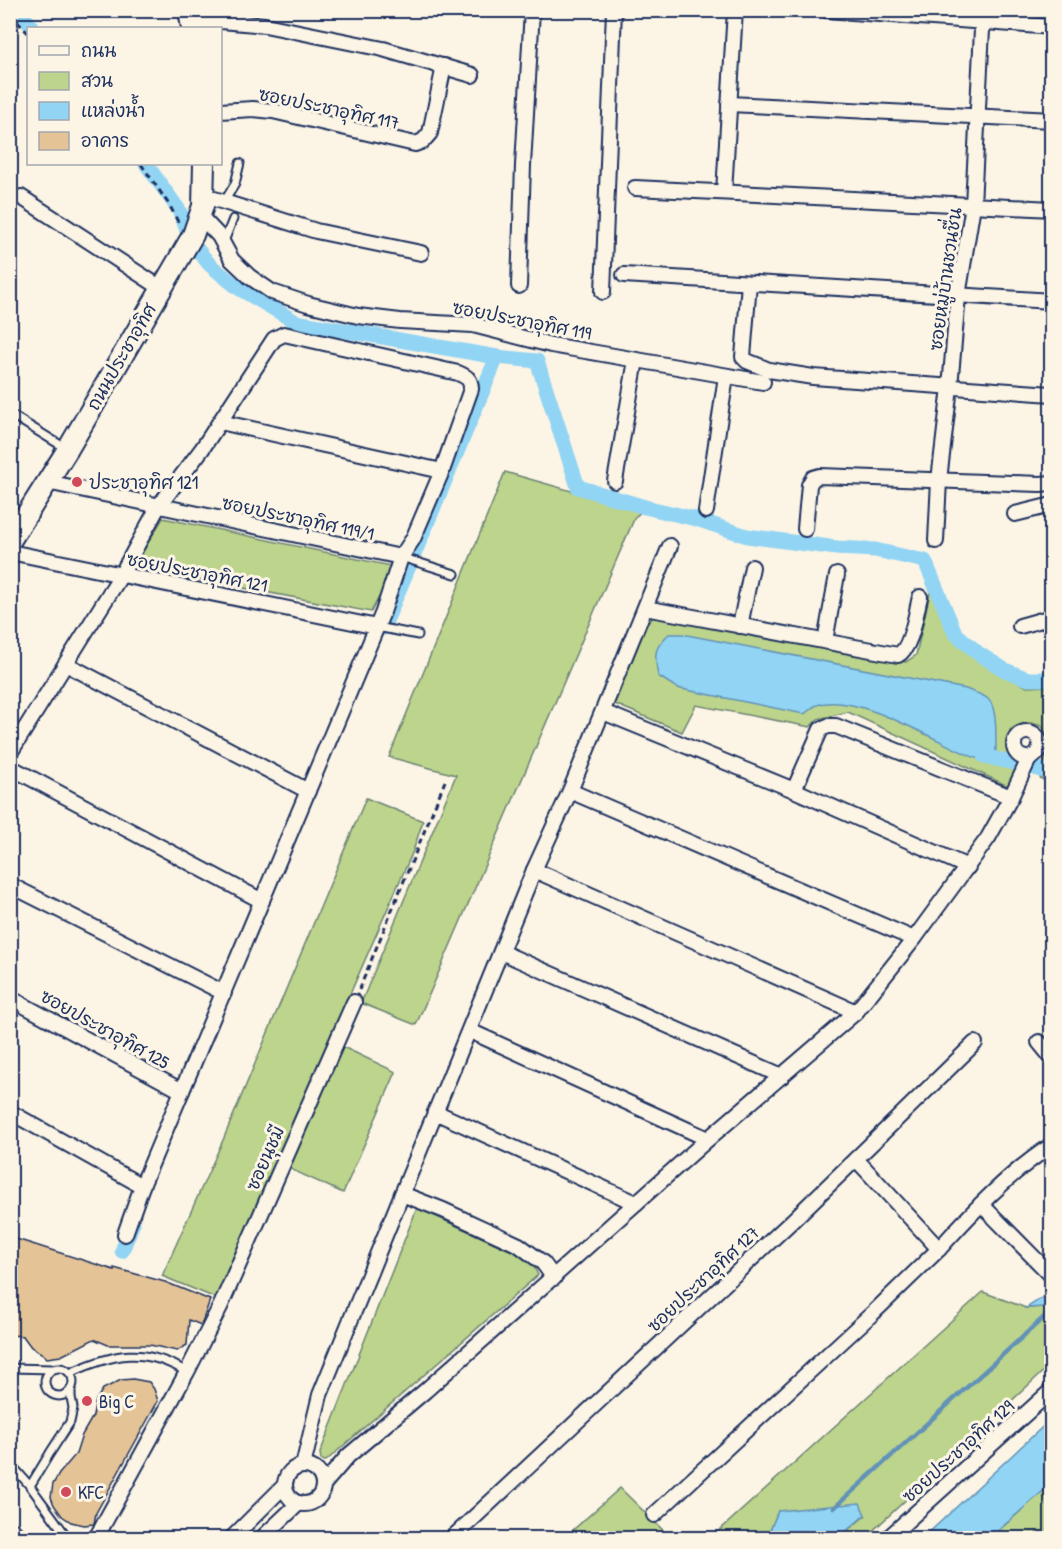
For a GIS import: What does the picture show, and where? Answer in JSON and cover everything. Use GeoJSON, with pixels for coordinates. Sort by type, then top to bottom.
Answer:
{"type":"FeatureCollection","features":[{"type":"Feature","properties":{"kind":"main road","name":"ถนนประชาอุทิศ"},"geometry":{"type":"LineString","coordinates":[[10,541],[18,513],[47,482],[68,449],[188,243],[200,216],[205,196],[204,165]]}},
{"type":"Feature","properties":{"kind":"main road"},"geometry":{"type":"LineString","coordinates":[[10,1532],[16,1539]]}},
{"type":"Feature","properties":{"kind":"street"},"geometry":{"type":"LineString","coordinates":[[519,286],[532,10]]}},
{"type":"Feature","properties":{"kind":"street"},"geometry":{"type":"LineString","coordinates":[[603,292],[614,10]]}},
{"type":"Feature","properties":{"kind":"street"},"geometry":{"type":"LineString","coordinates":[[724,192],[735,10]]}},
{"type":"Feature","properties":{"kind":"street"},"geometry":{"type":"LineString","coordinates":[[826,10],[983,16],[1052,27]]}},
{"type":"Feature","properties":{"kind":"street","name":"ซอยหมู่บ้านชวนชื่น"},"geometry":{"type":"LineString","coordinates":[[936,541],[939,480],[958,296],[973,205],[983,16]]}},
{"type":"Feature","properties":{"kind":"street"},"geometry":{"type":"LineString","coordinates":[[191,21],[257,23],[382,49],[472,75]]}},
{"type":"Feature","properties":{"kind":"street","name":"ซอยประชาอุทิศ 117"},"geometry":{"type":"LineString","coordinates":[[222,111],[253,109],[273,111],[415,144],[423,141],[430,133],[444,66]]}},
{"type":"Feature","properties":{"kind":"street"},"geometry":{"type":"LineString","coordinates":[[729,104],[1052,120]]}},
{"type":"Feature","properties":{"kind":"street"},"geometry":{"type":"LineString","coordinates":[[635,188],[1052,209]]}},
{"type":"Feature","properties":{"kind":"street"},"geometry":{"type":"LineString","coordinates":[[205,196],[316,231],[421,253]]}},
{"type":"Feature","properties":{"kind":"street"},"geometry":{"type":"LineString","coordinates":[[21,197],[161,288]]}},
{"type":"Feature","properties":{"kind":"street","name":"ซอยประชาอุทิศ 119"},"geometry":{"type":"LineString","coordinates":[[200,216],[219,236],[232,260],[249,277],[272,292],[308,304],[358,316],[473,325],[551,345],[764,382]]}},
{"type":"Feature","properties":{"kind":"street"},"geometry":{"type":"LineString","coordinates":[[624,275],[1052,301]]}},
{"type":"Feature","properties":{"kind":"street"},"geometry":{"type":"LineString","coordinates":[[749,283],[742,352],[747,361],[769,370],[813,377],[1052,394]]}},
{"type":"Feature","properties":{"kind":"street"},"geometry":{"type":"LineString","coordinates":[[10,753],[121,574],[158,507],[220,422],[274,339],[284,334],[458,373],[467,377],[471,382],[471,389],[442,471],[413,539],[401,557],[376,627],[142,1186],[125,1234]]}},
{"type":"Feature","properties":{"kind":"street"},"geometry":{"type":"LineString","coordinates":[[615,481],[636,360]]}},
{"type":"Feature","properties":{"kind":"street"},"geometry":{"type":"LineString","coordinates":[[706,510],[726,376]]}},
{"type":"Feature","properties":{"kind":"street"},"geometry":{"type":"LineString","coordinates":[[220,422],[442,471]]}},
{"type":"Feature","properties":{"kind":"street"},"geometry":{"type":"LineString","coordinates":[[805,529],[809,485],[813,478],[820,476],[1052,483]]}},
{"type":"Feature","properties":{"kind":"street","name":"ซอยประชาอุทิศ 119/1"},"geometry":{"type":"LineString","coordinates":[[47,482],[401,557]]}},
{"type":"Feature","properties":{"kind":"street"},"geometry":{"type":"LineString","coordinates":[[1015,514],[1052,505]]}},
{"type":"Feature","properties":{"kind":"street"},"geometry":{"type":"LineString","coordinates":[[303,1466],[320,1395],[534,870],[570,791],[670,546]]}},
{"type":"Feature","properties":{"kind":"street","name":"ซอยประชาอุทิศ 121"},"geometry":{"type":"LineString","coordinates":[[10,552],[376,627]]}},
{"type":"Feature","properties":{"kind":"street"},"geometry":{"type":"LineString","coordinates":[[740,626],[752,567]]}},
{"type":"Feature","properties":{"kind":"street"},"geometry":{"type":"LineString","coordinates":[[825,641],[837,575]]}},
{"type":"Feature","properties":{"kind":"street"},"geometry":{"type":"LineString","coordinates":[[645,608],[898,655],[904,652],[908,644],[920,597]]}},
{"type":"Feature","properties":{"kind":"street"},"geometry":{"type":"LineString","coordinates":[[1020,626],[1052,617]]}},
{"type":"Feature","properties":{"kind":"street"},"geometry":{"type":"LineString","coordinates":[[66,664],[308,791]]}},
{"type":"Feature","properties":{"kind":"street"},"geometry":{"type":"LineString","coordinates":[[603,712],[794,790],[968,867]]}},
{"type":"Feature","properties":{"kind":"street"},"geometry":{"type":"LineString","coordinates":[[794,790],[821,729],[828,726],[848,729],[1011,797]]}},
{"type":"Feature","properties":{"kind":"street"},"geometry":{"type":"LineString","coordinates":[[322,1485],[348,1456],[856,1012],[914,939],[988,838],[1029,759]]}},
{"type":"Feature","properties":{"kind":"street"},"geometry":{"type":"LineString","coordinates":[[10,767],[262,902]]}},
{"type":"Feature","properties":{"kind":"street"},"geometry":{"type":"LineString","coordinates":[[570,791],[914,939]]}},
{"type":"Feature","properties":{"kind":"street"},"geometry":{"type":"LineString","coordinates":[[534,870],[856,1012]]}},
{"type":"Feature","properties":{"kind":"street"},"geometry":{"type":"LineString","coordinates":[[10,885],[224,993]]}},
{"type":"Feature","properties":{"kind":"street"},"geometry":{"type":"LineString","coordinates":[[501,952],[782,1076]]}},
{"type":"Feature","properties":{"kind":"street","name":"ซอยประชาอุทิศ 125"},"geometry":{"type":"LineString","coordinates":[[10,998],[182,1091]]}},
{"type":"Feature","properties":{"kind":"street","name":"ซอยนุชมี"},"geometry":{"type":"LineString","coordinates":[[96,1539],[221,1305],[354,1002]]}},
{"type":"Feature","properties":{"kind":"street"},"geometry":{"type":"LineString","coordinates":[[470,1031],[708,1139]]}},
{"type":"Feature","properties":{"kind":"street"},"geometry":{"type":"LineString","coordinates":[[1039,1042],[1052,1058]]}},
{"type":"Feature","properties":{"kind":"street","name":"ซอยประชาอุทิศ 127"},"geometry":{"type":"LineString","coordinates":[[452,1539],[792,1221],[975,1043]]}},
{"type":"Feature","properties":{"kind":"street"},"geometry":{"type":"LineString","coordinates":[[10,1112],[142,1186]]}},
{"type":"Feature","properties":{"kind":"street"},"geometry":{"type":"LineString","coordinates":[[435,1112],[636,1203]]}},
{"type":"Feature","properties":{"kind":"street"},"geometry":{"type":"LineString","coordinates":[[654,1515],[874,1312],[939,1249],[981,1204],[1023,1166],[1052,1145]]}},
{"type":"Feature","properties":{"kind":"street"},"geometry":{"type":"LineString","coordinates":[[856,1159],[939,1249]]}},
{"type":"Feature","properties":{"kind":"street"},"geometry":{"type":"LineString","coordinates":[[402,1194],[519,1245],[534,1254],[554,1278]]}},
{"type":"Feature","properties":{"kind":"street"},"geometry":{"type":"LineString","coordinates":[[981,1204],[1052,1276]]}},
{"type":"Feature","properties":{"kind":"street","name":"ซอยประชาอุทิศ 129"},"geometry":{"type":"LineString","coordinates":[[888,1539],[1052,1390]]}},
{"type":"Feature","properties":{"kind":"street"},"geometry":{"type":"LineString","coordinates":[[232,1539],[285,1485],[288,1474],[292,1470],[303,1466],[319,1473],[322,1490],[315,1499],[299,1503],[262,1539]]}},
{"type":"Feature","properties":{"kind":"street"},"geometry":{"type":"LineString","coordinates":[[285,1485],[289,1496],[299,1503]]}},
{"type":"Feature","properties":{"kind":"lane"},"geometry":{"type":"LineString","coordinates":[[224,202],[235,184],[240,163]]}},
{"type":"Feature","properties":{"kind":"lane"},"geometry":{"type":"LineString","coordinates":[[223,244],[233,219]]}},
{"type":"Feature","properties":{"kind":"lane"},"geometry":{"type":"LineString","coordinates":[[10,414],[68,449]]}},
{"type":"Feature","properties":{"kind":"lane"},"geometry":{"type":"LineString","coordinates":[[401,557],[455,574]]}},
{"type":"Feature","properties":{"kind":"lane"},"geometry":{"type":"LineString","coordinates":[[376,627],[418,635]]}},
{"type":"Feature","properties":{"kind":"lane"},"geometry":{"type":"LineString","coordinates":[[70,1373],[101,1360],[136,1354],[156,1357],[187,1372]]}},
{"type":"Feature","properties":{"kind":"lane"},"geometry":{"type":"LineString","coordinates":[[10,1368],[63,1368],[70,1373],[74,1381],[71,1389],[73,1415],[30,1486]]}},
{"type":"Feature","properties":{"kind":"lane"},"geometry":{"type":"LineString","coordinates":[[55,1369],[50,1371],[46,1379],[51,1393],[64,1395],[71,1389]]}},
{"type":"Feature","properties":{"kind":"lane"},"geometry":{"type":"LineString","coordinates":[[10,1463],[30,1486],[68,1539]]}},
{"type":"Feature","properties":{"kind":"path"},"geometry":{"type":"LineString","coordinates":[[10,15],[27,32]]}},
{"type":"Feature","properties":{"kind":"path"},"geometry":{"type":"LineString","coordinates":[[142,165],[179,222],[188,243]]}},
{"type":"Feature","properties":{"kind":"path"},"geometry":{"type":"LineString","coordinates":[[354,1002],[445,781]]}},
{"type":"Feature","properties":{"kind":"green space"},"geometry":{"type":"Polygon","coordinates":[[[505,472],[642,511],[635,517],[416,1025],[361,1003],[456,775],[389,757],[505,472]]]}},
{"type":"Feature","properties":{"kind":"green space"},"geometry":{"type":"Polygon","coordinates":[[[163,518],[391,566],[387,582],[371,612],[143,569],[138,559],[163,518]]]}},
{"type":"Feature","properties":{"kind":"green space"},"geometry":{"type":"Polygon","coordinates":[[[931,588],[949,634],[986,664],[1027,687],[1051,686],[1051,784],[1040,778],[1050,740],[1042,726],[1033,723],[1022,723],[1010,730],[1009,745],[1013,759],[1021,764],[1008,786],[848,712],[818,719],[810,727],[696,705],[682,732],[610,702],[644,628],[653,617],[665,615],[906,662],[916,655],[931,588]]]}},
{"type":"Feature","properties":{"kind":"green space"},"geometry":{"type":"Polygon","coordinates":[[[366,798],[423,821],[413,851],[218,1299],[162,1276],[223,1140],[366,798]]]}},
{"type":"Feature","properties":{"kind":"green space"},"geometry":{"type":"Polygon","coordinates":[[[343,1047],[396,1072],[343,1193],[288,1168],[343,1047]]]}},
{"type":"Feature","properties":{"kind":"green space"},"geometry":{"type":"Polygon","coordinates":[[[417,1208],[530,1259],[538,1275],[326,1461],[321,1460],[320,1453],[417,1208]]]}},
{"type":"Feature","properties":{"kind":"green space"},"geometry":{"type":"Polygon","coordinates":[[[983,1292],[1026,1308],[1044,1307],[1051,1314],[1051,1364],[865,1538],[838,1538],[865,1516],[778,1511],[767,1538],[711,1538],[983,1292]]]}},
{"type":"Feature","properties":{"kind":"green space"},"geometry":{"type":"Polygon","coordinates":[[[1051,1484],[1051,1538],[990,1538],[1051,1484]]]}},
{"type":"Feature","properties":{"kind":"green space"},"geometry":{"type":"Polygon","coordinates":[[[620,1488],[671,1538],[564,1538],[620,1488]]]}},
{"type":"Feature","properties":{"kind":"water"},"geometry":{"type":"Polygon","coordinates":[[[669,634],[682,634],[966,689],[980,694],[988,699],[994,711],[996,760],[1012,767],[980,760],[896,720],[851,705],[832,703],[815,706],[804,714],[677,688],[658,676],[657,649],[669,634]]]}},
{"type":"Feature","properties":{"kind":"water"},"geometry":{"type":"Polygon","coordinates":[[[1051,1292],[1051,1314],[1044,1307],[1026,1308],[1051,1292]]]}},
{"type":"Feature","properties":{"kind":"water"},"geometry":{"type":"Polygon","coordinates":[[[1051,1419],[1051,1484],[990,1538],[923,1538],[1051,1419]]]}},
{"type":"Feature","properties":{"kind":"water"},"geometry":{"type":"Polygon","coordinates":[[[860,1503],[865,1515],[838,1538],[767,1538],[778,1511],[860,1503]]]}},
{"type":"Feature","properties":{"kind":"building"},"geometry":{"type":"Polygon","coordinates":[[[10,1237],[114,1270],[114,1268],[165,1282],[210,1300],[201,1325],[189,1320],[187,1345],[177,1351],[150,1345],[108,1345],[94,1339],[61,1356],[47,1358],[31,1347],[23,1336],[10,1335],[10,1237]]]}},
{"type":"Feature","properties":{"kind":"building"},"geometry":{"type":"Polygon","coordinates":[[[133,1379],[149,1382],[158,1401],[96,1513],[94,1524],[84,1525],[71,1522],[62,1516],[54,1505],[51,1497],[53,1484],[76,1454],[82,1435],[93,1416],[96,1400],[103,1389],[121,1380],[133,1379]]]}},
{"type":"Feature","properties":{"kind":"waterway"},"geometry":{"type":"LineString","coordinates":[[18,10],[32,27]]}},
{"type":"Feature","properties":{"kind":"waterway"},"geometry":{"type":"LineString","coordinates":[[147,165],[179,210],[192,243],[210,265],[237,287],[296,322],[497,357],[537,361],[578,487],[696,519],[747,536],[837,548],[875,550],[925,561],[955,633],[979,654],[1005,670],[1028,679],[1052,679]]}},
{"type":"Feature","properties":{"kind":"waterway"},"geometry":{"type":"LineString","coordinates":[[383,628],[497,357]]}},
{"type":"Feature","properties":{"kind":"waterway"},"geometry":{"type":"LineString","coordinates":[[984,756],[1013,763]]}},
{"type":"Feature","properties":{"kind":"waterway"},"geometry":{"type":"LineString","coordinates":[[1037,769],[1052,773]]}},
{"type":"Feature","properties":{"kind":"waterway"},"geometry":{"type":"LineString","coordinates":[[122,1251],[133,1223]]}},
{"type":"Feature","properties":{"kind":"waterway"},"geometry":{"type":"LineString","coordinates":[[834,1508],[1052,1310]]}},
{"type":"Feature","properties":{"kind":"place","name":"ประชาอุทิศ 121"},"geometry":{"type":"Point","coordinates":[77,482]}},
{"type":"Feature","properties":{"kind":"place","name":"Big C"},"geometry":{"type":"Point","coordinates":[87,1401]}},
{"type":"Feature","properties":{"kind":"place","name":"KFC"},"geometry":{"type":"Point","coordinates":[66,1492]}}]}
